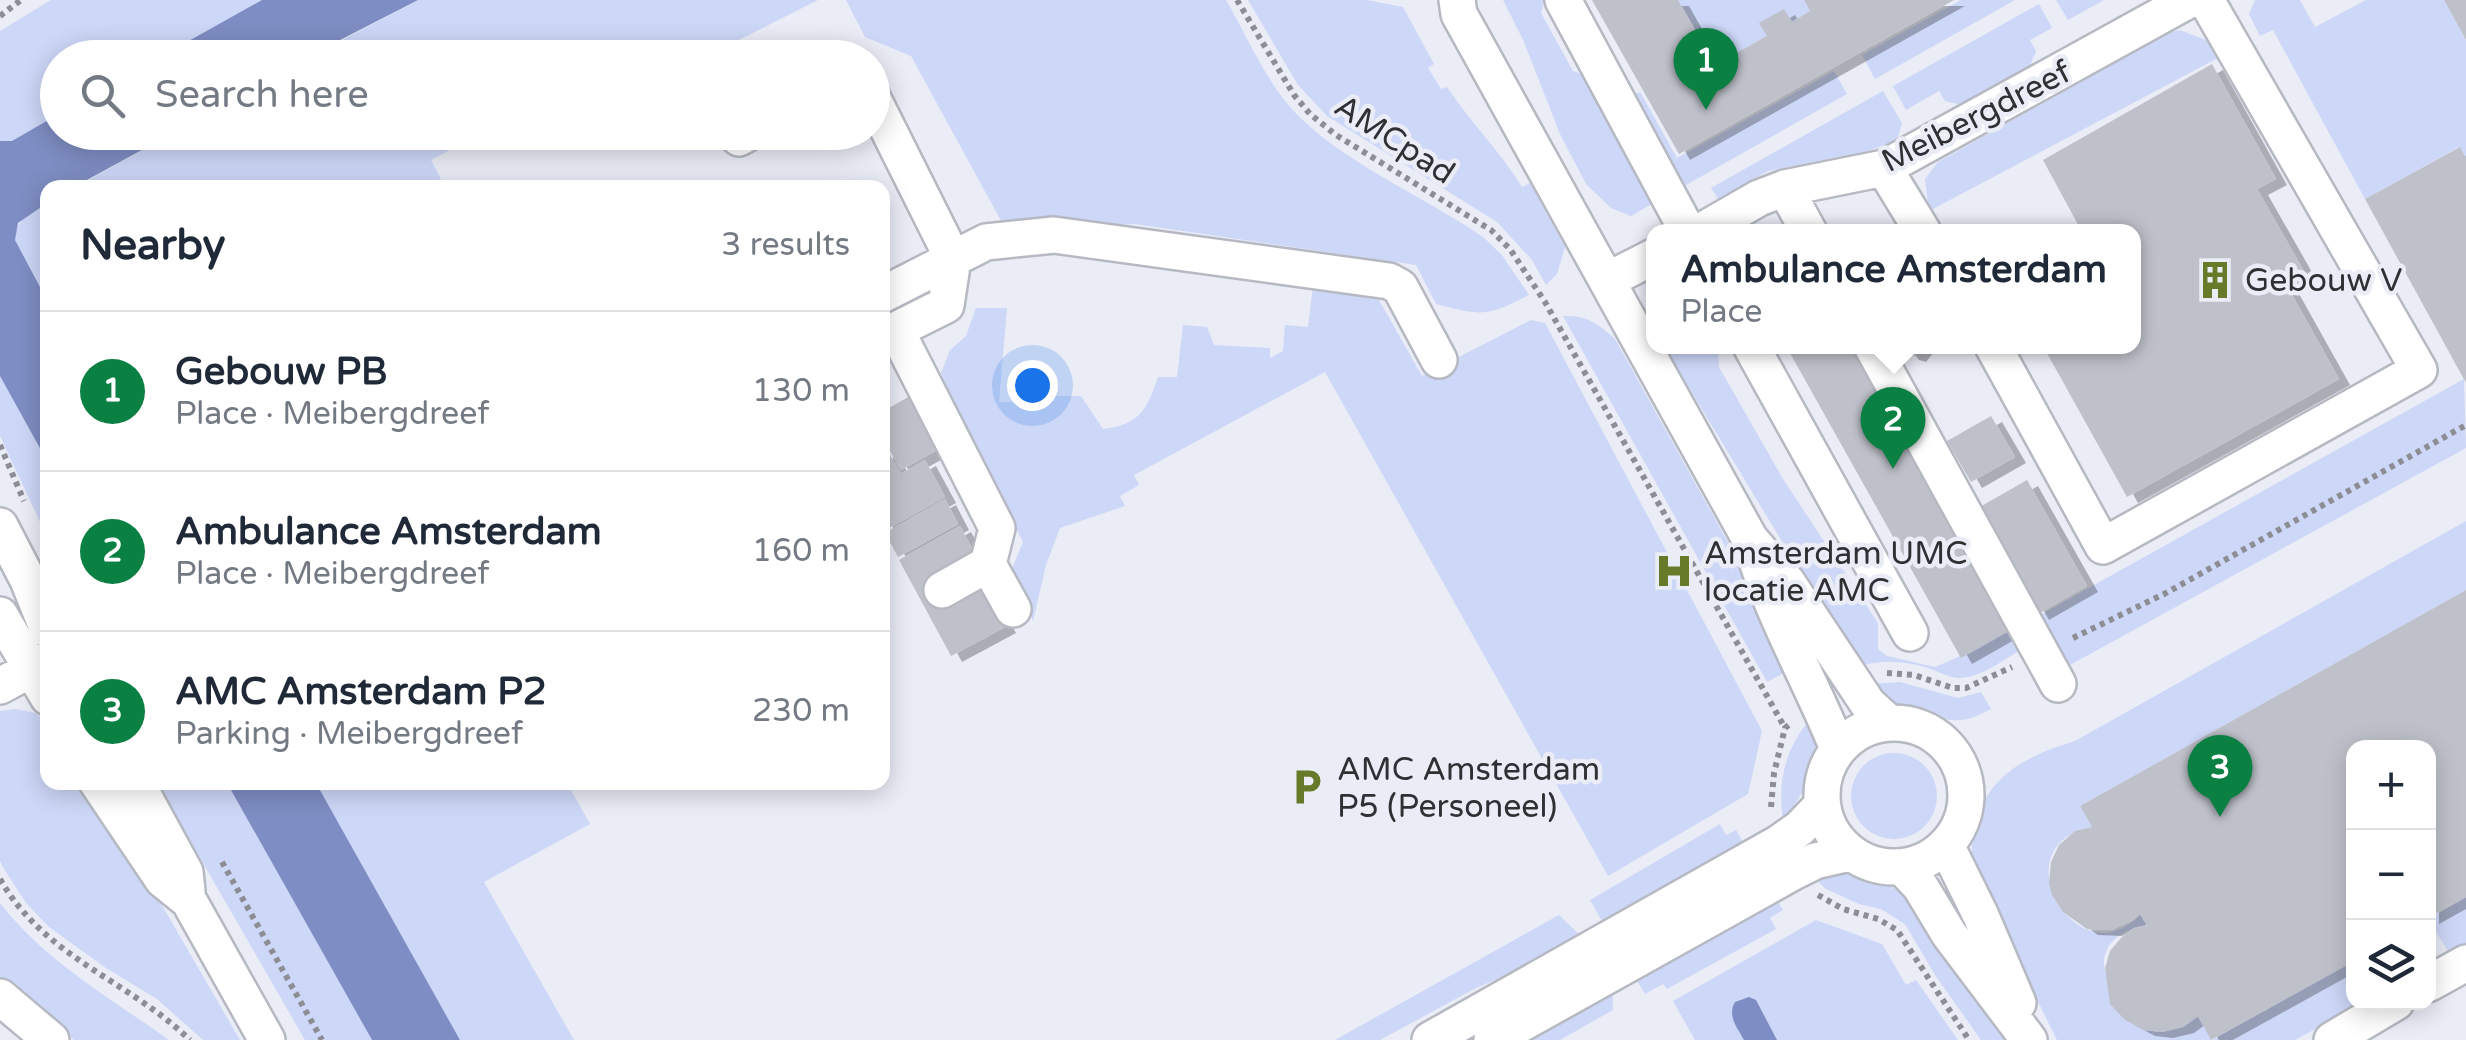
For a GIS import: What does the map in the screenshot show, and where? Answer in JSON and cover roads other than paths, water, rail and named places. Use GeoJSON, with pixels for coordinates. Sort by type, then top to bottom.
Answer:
{"type":"FeatureCollection","features":[{"type":"Feature","properties":{"kind":"street"},"geometry":{"type":"LineString","coordinates":[[1563,0],[1684,224]]}},
{"type":"Feature","properties":{"kind":"street","name":"Meibergdreef"},"geometry":{"type":"LineString","coordinates":[[1714,224],[1785,188],[1884,168],[2189,0]]}},
{"type":"Feature","properties":{"kind":"street"},"geometry":{"type":"LineString","coordinates":[[1997,354],[2103,546],[2418,370],[2206,0]]}},
{"type":"Feature","properties":{"kind":"street"},"geometry":{"type":"LineString","coordinates":[[1452,5],[1646,349]]}},
{"type":"Feature","properties":{"kind":"street"},"geometry":{"type":"LineString","coordinates":[[890,134],[953,259],[946,305],[896,330],[895,358],[996,528],[988,564],[1013,610]]}},
{"type":"Feature","properties":{"kind":"street"},"geometry":{"type":"LineString","coordinates":[[1884,168],[1918,224]]}},
{"type":"Feature","properties":{"kind":"street"},"geometry":{"type":"LineString","coordinates":[[1785,188],[1805,224]]}},
{"type":"Feature","properties":{"kind":"street"},"geometry":{"type":"LineString","coordinates":[[890,291],[986,242],[1054,235],[1390,282],[1400,287],[1439,360]]}},
{"type":"Feature","properties":{"kind":"street"},"geometry":{"type":"LineString","coordinates":[[1608,280],[1646,261]]}},
{"type":"Feature","properties":{"kind":"street"},"geometry":{"type":"LineString","coordinates":[[1649,354],[1750,539],[1768,595],[1838,749]]}},
{"type":"Feature","properties":{"kind":"street"},"geometry":{"type":"LineString","coordinates":[[1755,354],[1910,632]]}},
{"type":"Feature","properties":{"kind":"street"},"geometry":{"type":"LineString","coordinates":[[1876,354],[2049,668]]}},
{"type":"Feature","properties":{"kind":"street"},"geometry":{"type":"LineString","coordinates":[[12,515],[28,580],[40,610]]}},
{"type":"Feature","properties":{"kind":"street"},"geometry":{"type":"LineString","coordinates":[[1750,539],[1787,582],[1868,704],[1889,722]]}},
{"type":"Feature","properties":{"kind":"street"},"geometry":{"type":"LineString","coordinates":[[942,590],[988,564]]}},
{"type":"Feature","properties":{"kind":"street"},"geometry":{"type":"LineString","coordinates":[[0,615],[40,672]]}},
{"type":"Feature","properties":{"kind":"street"},"geometry":{"type":"LineString","coordinates":[[0,686],[40,676]]}},
{"type":"Feature","properties":{"kind":"street"},"geometry":{"type":"LineString","coordinates":[[1889,722],[1910,724],[1946,744],[1959,763],[1966,784],[1966,806],[1959,828],[1946,846],[1926,860],[1902,867],[1866,862],[1850,853],[1832,832],[1822,805],[1822,784],[1838,749],[1853,735],[1889,722]]}},
{"type":"Feature","properties":{"kind":"street"},"geometry":{"type":"LineString","coordinates":[[102,790],[163,880],[189,902],[267,1040]]}},
{"type":"Feature","properties":{"kind":"street"},"geometry":{"type":"LineString","coordinates":[[140,790],[185,872],[189,902]]}},
{"type":"Feature","properties":{"kind":"street"},"geometry":{"type":"LineString","coordinates":[[1492,1040],[1779,843],[1822,805]]}},
{"type":"Feature","properties":{"kind":"street"},"geometry":{"type":"LineString","coordinates":[[1946,846],[1981,916],[2032,1040]]}},
{"type":"Feature","properties":{"kind":"street"},"geometry":{"type":"LineString","coordinates":[[1430,1040],[1815,861],[1850,853]]}},
{"type":"Feature","properties":{"kind":"street"},"geometry":{"type":"LineString","coordinates":[[1902,867],[2032,1040]]}},
{"type":"Feature","properties":{"kind":"street"},"geometry":{"type":"LineString","coordinates":[[2436,979],[2466,962]]}},
{"type":"Feature","properties":{"kind":"street"},"geometry":{"type":"LineString","coordinates":[[0,997],[51,1040]]}},
{"type":"Feature","properties":{"kind":"street"},"geometry":{"type":"LineString","coordinates":[[2332,1040],[2383,1010]]}},
{"type":"Feature","properties":{"kind":"water"},"geometry":{"type":"Polygon","coordinates":[[[262,0],[418,0],[340,40],[190,40],[262,0]]]}},
{"type":"Feature","properties":{"kind":"water"},"geometry":{"type":"Polygon","coordinates":[[[40,125],[40,150],[142,150],[87,180],[40,180],[40,208],[18,223],[15,240],[40,287],[40,448],[0,376],[0,141],[12,141],[40,125]]]}},
{"type":"Feature","properties":{"kind":"water"},"geometry":{"type":"Polygon","coordinates":[[[231,790],[320,790],[460,1040],[372,1040],[231,790]]]}},
{"type":"Feature","properties":{"kind":"water"},"geometry":{"type":"Polygon","coordinates":[[[1749,997],[1756,1000],[1777,1040],[1744,1040],[1732,1012],[1735,1002],[1749,997]]]}},
{"type":"Feature","properties":{"kind":"place","name":"Gebouw PB"},"geometry":{"type":"Point","coordinates":[1706,110]}},
{"type":"Feature","properties":{"kind":"place","name":"Gebouw V"},"geometry":{"type":"Point","coordinates":[2215,280]}},
{"type":"Feature","properties":{"kind":"place","name":"Ambulance Amsterdam"},"geometry":{"type":"Point","coordinates":[1893,469]}},
{"type":"Feature","properties":{"kind":"place","name":"Amsterdam UMC locatie AMC"},"geometry":{"type":"Point","coordinates":[1674,571]}},
{"type":"Feature","properties":{"kind":"place","name":"AMC Amsterdam P5 (Personeel)"},"geometry":{"type":"Point","coordinates":[1307,787]}},
{"type":"Feature","properties":{"kind":"place","name":"AMC Amsterdam P2"},"geometry":{"type":"Point","coordinates":[2220,817]}}]}
